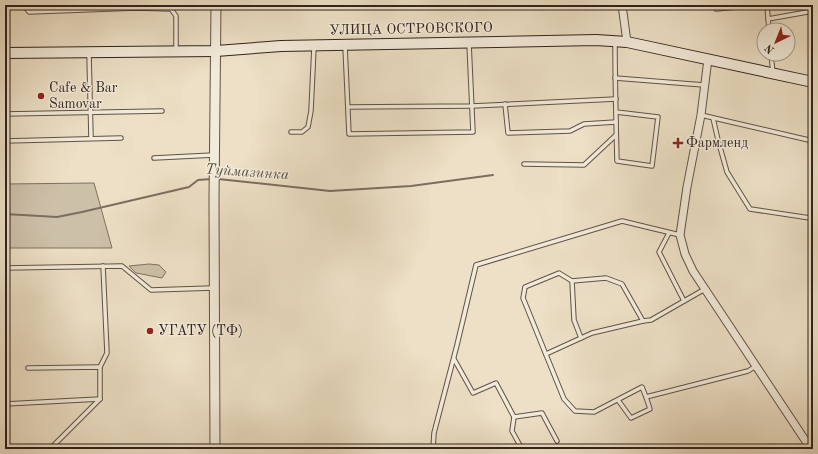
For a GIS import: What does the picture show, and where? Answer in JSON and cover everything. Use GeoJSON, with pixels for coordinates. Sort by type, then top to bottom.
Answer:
{"type":"FeatureCollection","features":[{"type":"Feature","properties":{"kind":"main road","name":"УЛИЦА ОСТРОВСКОГО"},"geometry":{"type":"LineString","coordinates":[[5,53],[176,52],[314,45],[596,40],[627,42],[813,82]]}},
{"type":"Feature","properties":{"kind":"street"},"geometry":{"type":"LineString","coordinates":[[215,449],[214,155],[216,5]]}},
{"type":"Feature","properties":{"kind":"street"},"geometry":{"type":"LineString","coordinates":[[622,5],[627,42]]}},
{"type":"Feature","properties":{"kind":"street"},"geometry":{"type":"LineString","coordinates":[[708,59],[701,116],[687,187],[680,236],[685,254],[693,272],[706,289],[811,449]]}},
{"type":"Feature","properties":{"kind":"lane"},"geometry":{"type":"LineString","coordinates":[[24,5],[29,12],[136,8],[171,9],[176,16],[176,52]]}},
{"type":"Feature","properties":{"kind":"lane"},"geometry":{"type":"LineString","coordinates":[[715,5],[716,9],[758,5]]}},
{"type":"Feature","properties":{"kind":"lane"},"geometry":{"type":"LineString","coordinates":[[767,5],[768,22]]}},
{"type":"Feature","properties":{"kind":"lane"},"geometry":{"type":"LineString","coordinates":[[768,19],[813,11]]}},
{"type":"Feature","properties":{"kind":"lane"},"geometry":{"type":"LineString","coordinates":[[615,41],[615,78],[617,161],[652,166],[658,118],[616,112]]}},
{"type":"Feature","properties":{"kind":"lane"},"geometry":{"type":"LineString","coordinates":[[345,45],[349,134],[473,132],[469,42]]}},
{"type":"Feature","properties":{"kind":"lane"},"geometry":{"type":"LineString","coordinates":[[291,132],[302,132],[308,127],[311,111],[314,45]]}},
{"type":"Feature","properties":{"kind":"lane"},"geometry":{"type":"LineString","coordinates":[[89,53],[91,138]]}},
{"type":"Feature","properties":{"kind":"lane"},"geometry":{"type":"LineString","coordinates":[[772,62],[773,73]]}},
{"type":"Feature","properties":{"kind":"lane"},"geometry":{"type":"LineString","coordinates":[[615,78],[704,85]]}},
{"type":"Feature","properties":{"kind":"lane"},"geometry":{"type":"LineString","coordinates":[[348,107],[472,106],[616,98]]}},
{"type":"Feature","properties":{"kind":"lane"},"geometry":{"type":"LineString","coordinates":[[505,104],[508,133],[570,131],[584,124],[616,122]]}},
{"type":"Feature","properties":{"kind":"lane"},"geometry":{"type":"LineString","coordinates":[[5,114],[162,112]]}},
{"type":"Feature","properties":{"kind":"lane"},"geometry":{"type":"LineString","coordinates":[[701,116],[813,141]]}},
{"type":"Feature","properties":{"kind":"lane"},"geometry":{"type":"LineString","coordinates":[[714,118],[726,172],[750,209],[810,218],[813,216]]}},
{"type":"Feature","properties":{"kind":"lane"},"geometry":{"type":"LineString","coordinates":[[524,164],[584,165],[616,135]]}},
{"type":"Feature","properties":{"kind":"lane"},"geometry":{"type":"LineString","coordinates":[[5,140],[121,138]]}},
{"type":"Feature","properties":{"kind":"lane"},"geometry":{"type":"LineString","coordinates":[[154,158],[214,155]]}},
{"type":"Feature","properties":{"kind":"lane"},"geometry":{"type":"LineString","coordinates":[[433,449],[434,433],[454,359],[476,265],[622,221],[680,236]]}},
{"type":"Feature","properties":{"kind":"lane"},"geometry":{"type":"LineString","coordinates":[[669,233],[659,252],[684,301]]}},
{"type":"Feature","properties":{"kind":"lane"},"geometry":{"type":"LineString","coordinates":[[50,449],[100,399],[100,367],[107,353],[103,266]]}},
{"type":"Feature","properties":{"kind":"lane"},"geometry":{"type":"LineString","coordinates":[[5,268],[122,266],[150,290],[214,288]]}},
{"type":"Feature","properties":{"kind":"lane"},"geometry":{"type":"LineString","coordinates":[[618,400],[631,418],[650,409],[642,387],[594,412],[575,410],[564,399],[523,298],[525,287],[559,273],[572,281],[606,278],[622,284],[643,321]]}},
{"type":"Feature","properties":{"kind":"lane"},"geometry":{"type":"LineString","coordinates":[[572,281],[574,320],[581,338]]}},
{"type":"Feature","properties":{"kind":"lane"},"geometry":{"type":"LineString","coordinates":[[546,354],[592,333],[652,320],[706,289]]}},
{"type":"Feature","properties":{"kind":"lane"},"geometry":{"type":"LineString","coordinates":[[454,359],[473,393],[496,383],[514,417],[512,431],[522,449]]}},
{"type":"Feature","properties":{"kind":"lane"},"geometry":{"type":"LineString","coordinates":[[646,397],[748,371],[756,366]]}},
{"type":"Feature","properties":{"kind":"lane"},"geometry":{"type":"LineString","coordinates":[[28,368],[100,367]]}},
{"type":"Feature","properties":{"kind":"lane"},"geometry":{"type":"LineString","coordinates":[[5,404],[100,399]]}},
{"type":"Feature","properties":{"kind":"lane"},"geometry":{"type":"LineString","coordinates":[[514,417],[542,413],[557,441]]}},
{"type":"Feature","properties":{"kind":"shaded area"},"geometry":{"type":"Polygon","coordinates":[[[94,183],[112,248],[5,248],[5,184],[94,183]]]}},
{"type":"Feature","properties":{"kind":"shaded area"},"geometry":{"type":"Polygon","coordinates":[[[149,264],[159,265],[166,272],[162,278],[136,273],[129,266],[149,264]]]}},
{"type":"Feature","properties":{"kind":"waterway","name":"Туймазинка"},"geometry":{"type":"LineString","coordinates":[[218,179],[330,191],[411,186],[493,175]]}},
{"type":"Feature","properties":{"kind":"waterway","name":"Туймазинка"},"geometry":{"type":"LineString","coordinates":[[5,214],[57,217],[189,187],[198,180],[211,179]]}},
{"type":"Feature","properties":{"kind":"place","name":"Cafe & Bar Samovar"},"geometry":{"type":"Point","coordinates":[41,96]}},
{"type":"Feature","properties":{"kind":"place","name":"Фармленд"},"geometry":{"type":"Point","coordinates":[678,143]}},
{"type":"Feature","properties":{"kind":"place","name":"УГАТУ (ТФ)"},"geometry":{"type":"Point","coordinates":[150,331]}}]}
